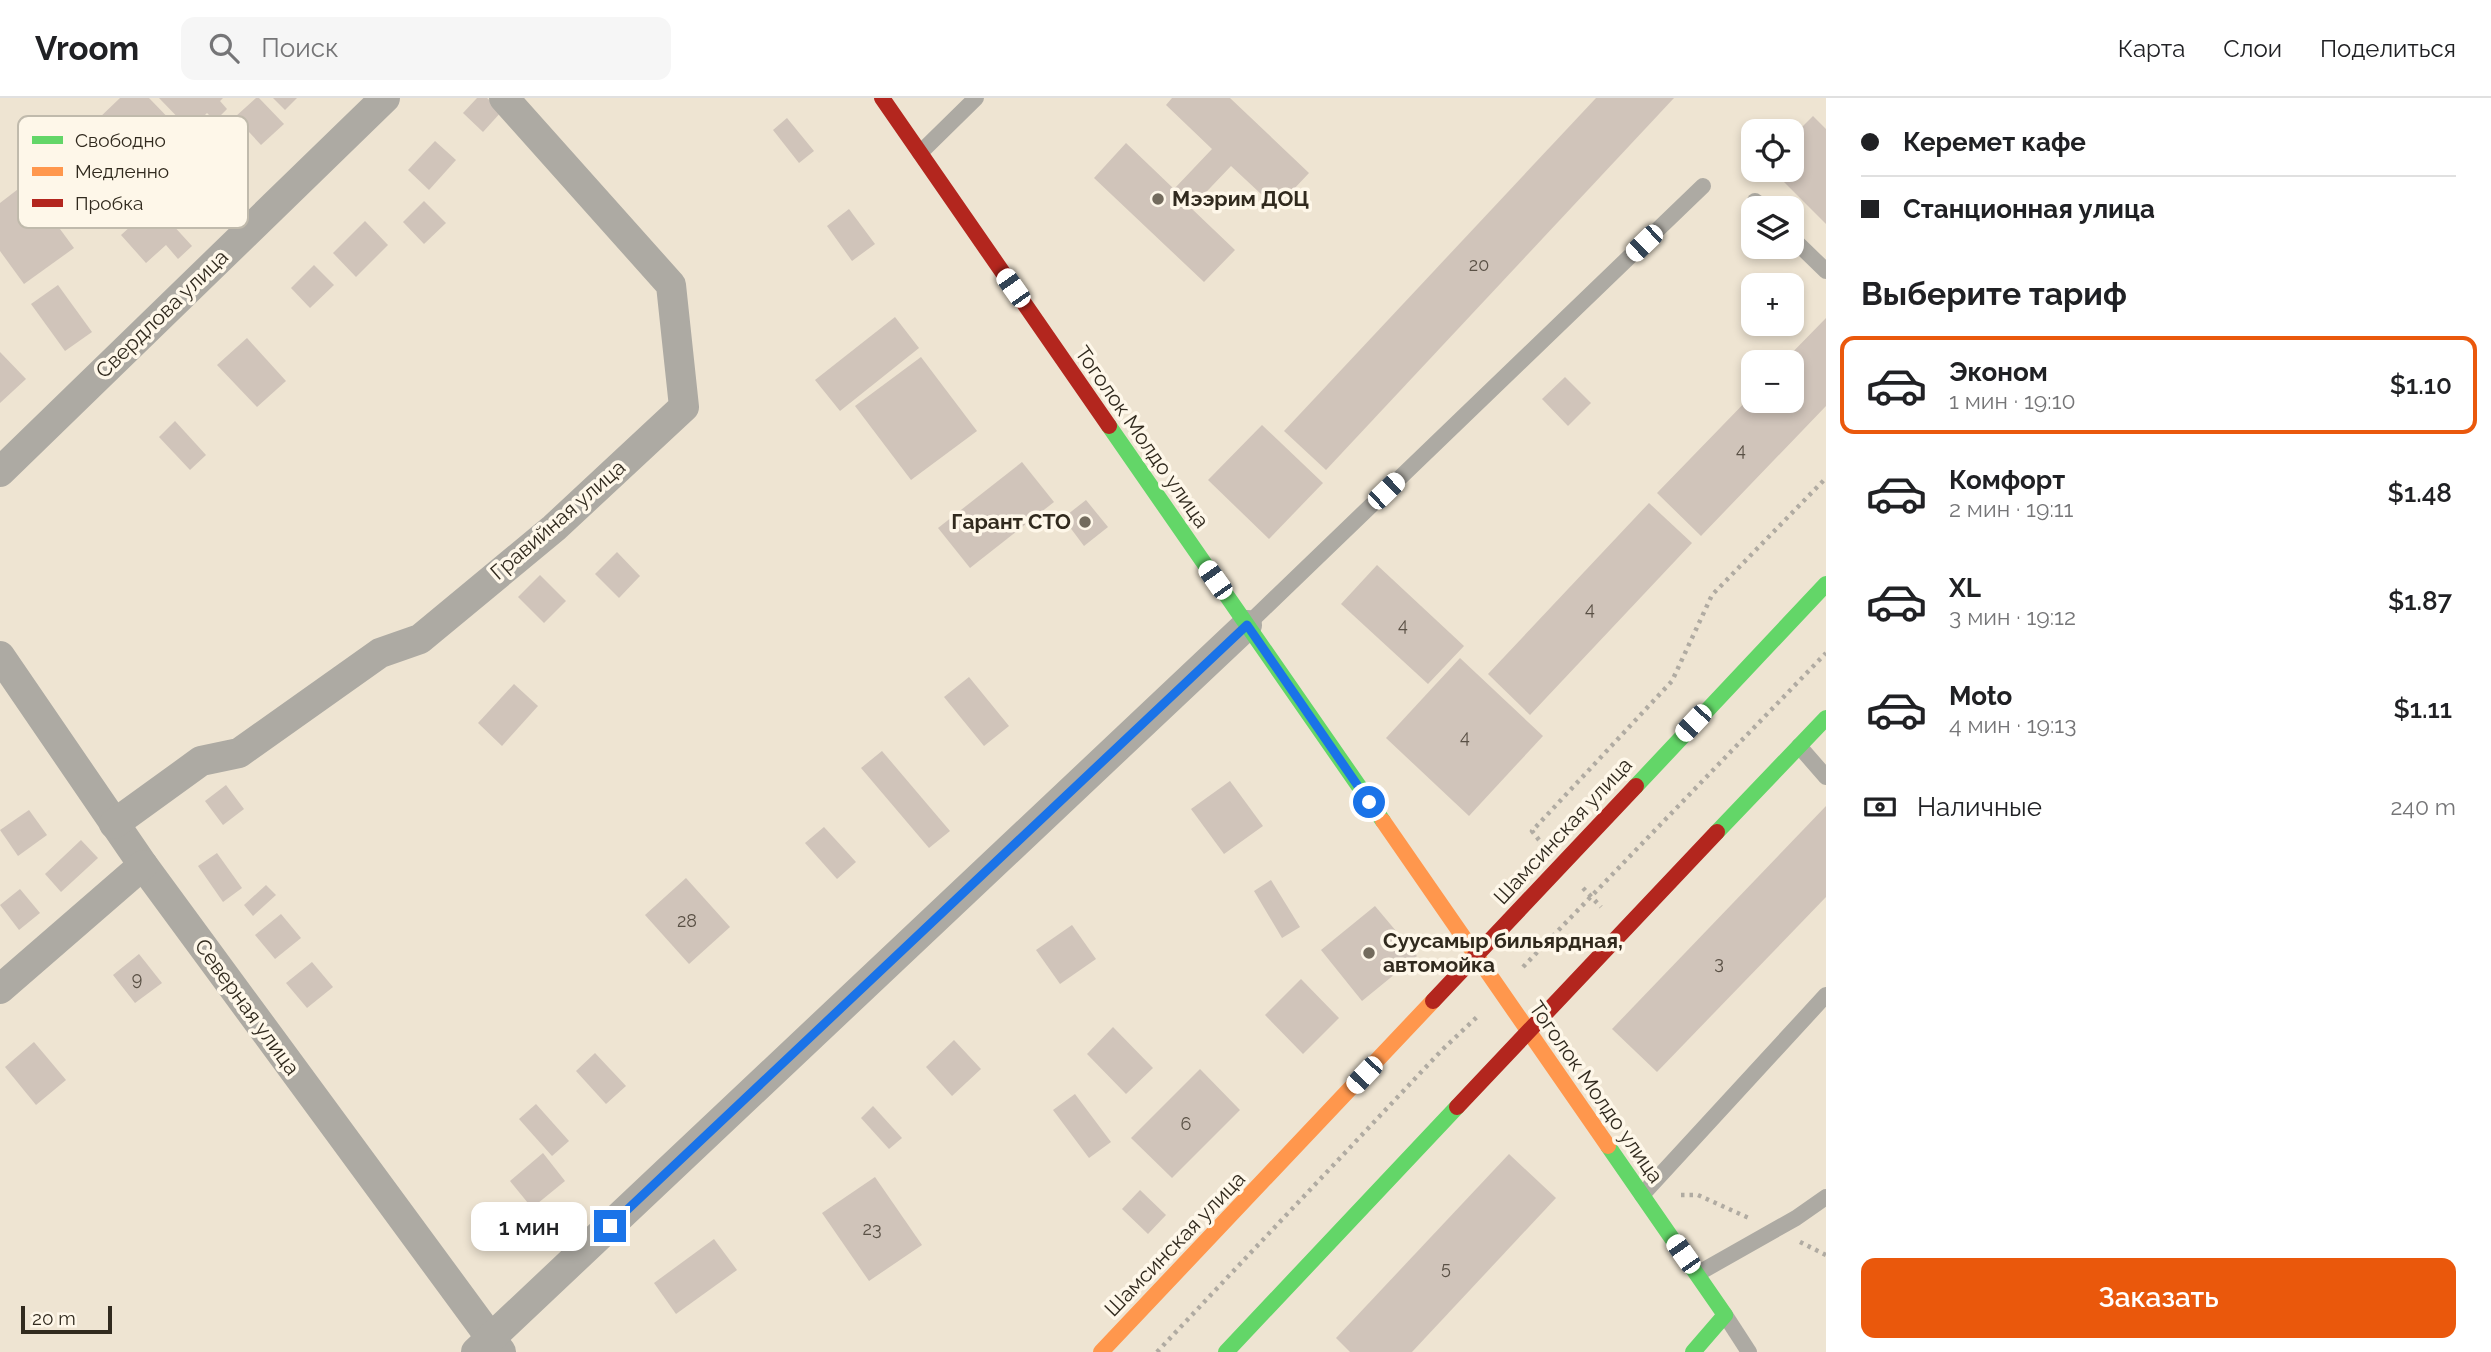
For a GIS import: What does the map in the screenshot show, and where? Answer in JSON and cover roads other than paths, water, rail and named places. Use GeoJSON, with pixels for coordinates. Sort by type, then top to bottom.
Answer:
{"type":"FeatureCollection","features":[{"type":"Feature","properties":{"kind":"main road","name":"Тоголок Молдо улица"},"geometry":{"type":"LineString","coordinates":[[882,98],[1725,1315]]}},
{"type":"Feature","properties":{"kind":"main road","name":"Шамсинская улица"},"geometry":{"type":"LineString","coordinates":[[1101,1352],[1826,583]]}},
{"type":"Feature","properties":{"kind":"main road"},"geometry":{"type":"LineString","coordinates":[[1226,1352],[1826,718]]}},
{"type":"Feature","properties":{"kind":"main road"},"geometry":{"type":"LineString","coordinates":[[1693,1352],[1725,1315]]}},
{"type":"Feature","properties":{"kind":"street","name":"Свердлова улица"},"geometry":{"type":"LineString","coordinates":[[0,472],[385,98]]}},
{"type":"Feature","properties":{"kind":"street","name":"Гравийная улица"},"geometry":{"type":"LineString","coordinates":[[114,824],[201,761],[239,753],[380,653],[420,639],[554,528],[684,407],[671,285],[504,98]]}},
{"type":"Feature","properties":{"kind":"street"},"geometry":{"type":"LineString","coordinates":[[489,1348],[1247,625]]}},
{"type":"Feature","properties":{"kind":"street","name":"Северная улица"},"geometry":{"type":"LineString","coordinates":[[0,656],[114,824],[489,1348]]}},
{"type":"Feature","properties":{"kind":"street"},"geometry":{"type":"LineString","coordinates":[[0,989],[143,865]]}},
{"type":"Feature","properties":{"kind":"lane"},"geometry":{"type":"LineString","coordinates":[[920,153],[976,98]]}},
{"type":"Feature","properties":{"kind":"lane"},"geometry":{"type":"LineString","coordinates":[[1247,625],[1703,186]]}},
{"type":"Feature","properties":{"kind":"lane"},"geometry":{"type":"LineString","coordinates":[[1804,249],[1826,271]]}},
{"type":"Feature","properties":{"kind":"lane"},"geometry":{"type":"LineString","coordinates":[[1799,746],[1826,777]]}},
{"type":"Feature","properties":{"kind":"lane"},"geometry":{"type":"LineString","coordinates":[[1642,1195],[1826,995]]}},
{"type":"Feature","properties":{"kind":"lane"},"geometry":{"type":"LineString","coordinates":[[1697,1274],[1826,1197]]}},
{"type":"Feature","properties":{"kind":"lane","name":"Тоголок Молдо улица"},"geometry":{"type":"LineString","coordinates":[[1725,1315],[1749,1352]]}},
{"type":"Feature","properties":{"kind":"place","name":"Мээрим ДОЦ"},"geometry":{"type":"Point","coordinates":[1158,199]}},
{"type":"Feature","properties":{"kind":"place","name":"Гарант СТО"},"geometry":{"type":"Point","coordinates":[1085,522]}},
{"type":"Feature","properties":{"kind":"place","name":"Суусамыр бильярдная, автомойка"},"geometry":{"type":"Point","coordinates":[1369,953]}}]}
